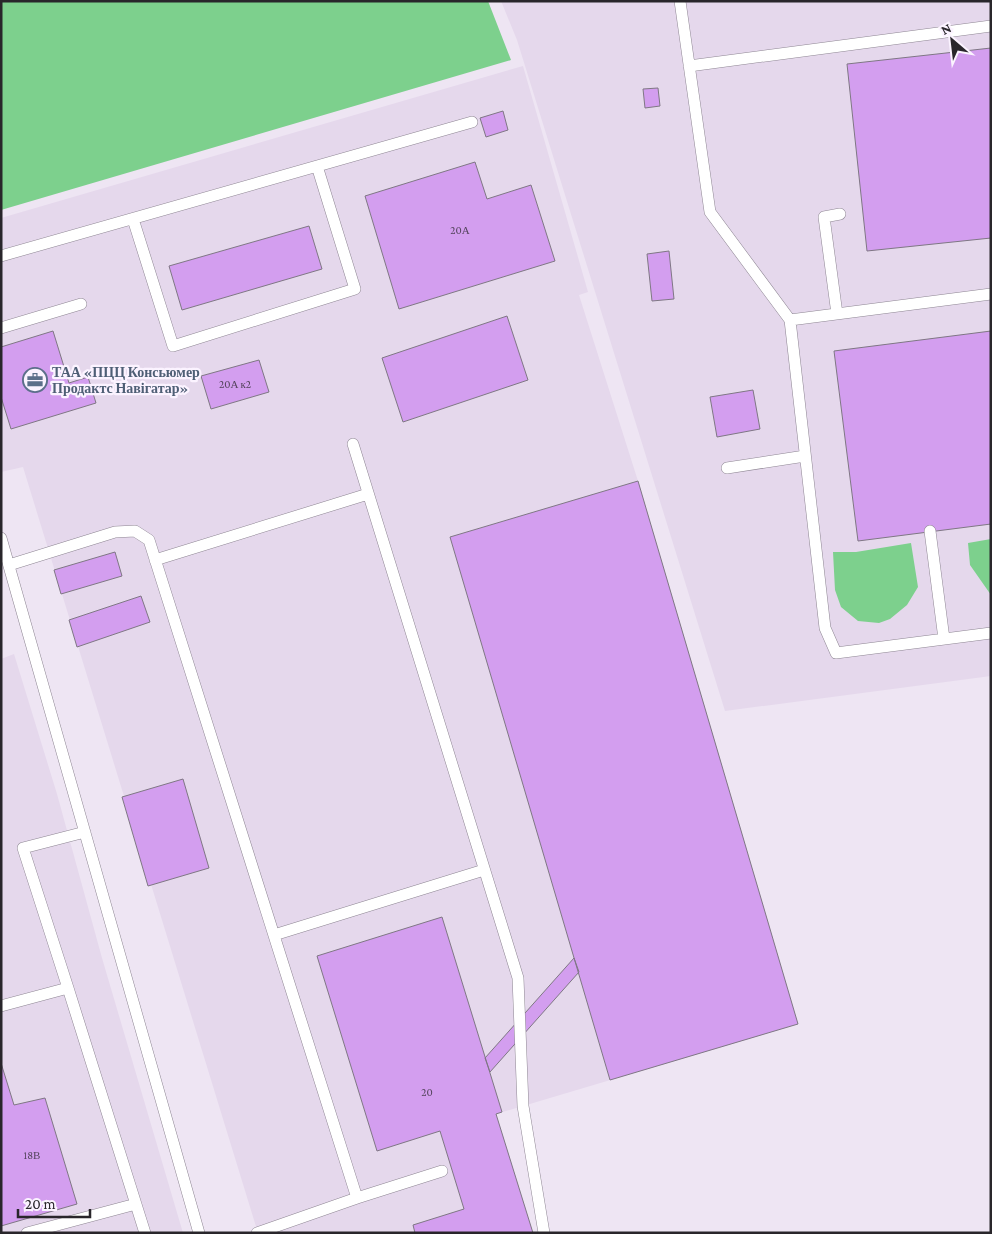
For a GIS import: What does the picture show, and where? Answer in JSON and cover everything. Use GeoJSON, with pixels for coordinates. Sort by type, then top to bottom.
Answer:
{"type":"FeatureCollection","features":[{"type":"Feature","properties":{"kind":"lane"},"geometry":{"type":"LineString","coordinates":[[680,1],[710,212],[790,320],[825,628],[836,653],[991,633]]}},
{"type":"Feature","properties":{"kind":"lane"},"geometry":{"type":"LineString","coordinates":[[689,66],[991,26]]}},
{"type":"Feature","properties":{"kind":"lane"},"geometry":{"type":"LineString","coordinates":[[1,256],[472,122]]}},
{"type":"Feature","properties":{"kind":"lane"},"geometry":{"type":"LineString","coordinates":[[133,219],[172,346],[355,289],[317,166]]}},
{"type":"Feature","properties":{"kind":"lane"},"geometry":{"type":"LineString","coordinates":[[837,314],[824,217],[840,214]]}},
{"type":"Feature","properties":{"kind":"lane"},"geometry":{"type":"LineString","coordinates":[[790,320],[991,294]]}},
{"type":"Feature","properties":{"kind":"lane"},"geometry":{"type":"LineString","coordinates":[[1,328],[81,304]]}},
{"type":"Feature","properties":{"kind":"lane"},"geometry":{"type":"LineString","coordinates":[[353,444],[518,978],[523,1106],[544,1233]]}},
{"type":"Feature","properties":{"kind":"lane"},"geometry":{"type":"LineString","coordinates":[[727,468],[805,456]]}},
{"type":"Feature","properties":{"kind":"lane"},"geometry":{"type":"LineString","coordinates":[[155,560],[368,494]]}},
{"type":"Feature","properties":{"kind":"lane"},"geometry":{"type":"LineString","coordinates":[[9,565],[114,532],[135,531],[149,540],[356,1198]]}},
{"type":"Feature","properties":{"kind":"lane"},"geometry":{"type":"LineString","coordinates":[[930,531],[944,639]]}},
{"type":"Feature","properties":{"kind":"lane"},"geometry":{"type":"LineString","coordinates":[[1,538],[199,1233]]}},
{"type":"Feature","properties":{"kind":"lane"},"geometry":{"type":"LineString","coordinates":[[85,832],[23,848],[145,1233]]}},
{"type":"Feature","properties":{"kind":"lane"},"geometry":{"type":"LineString","coordinates":[[274,935],[484,870]]}},
{"type":"Feature","properties":{"kind":"lane"},"geometry":{"type":"LineString","coordinates":[[1,1006],[68,988]]}},
{"type":"Feature","properties":{"kind":"lane"},"geometry":{"type":"LineString","coordinates":[[257,1233],[356,1198],[442,1171]]}},
{"type":"Feature","properties":{"kind":"lane"},"geometry":{"type":"LineString","coordinates":[[27,1233],[136,1204]]}},
{"type":"Feature","properties":{"kind":"shaded area"},"geometry":{"type":"Polygon","coordinates":[[[501,1],[991,1],[991,676],[725,711],[517,40],[501,1]]]}},
{"type":"Feature","properties":{"kind":"shaded area"},"geometry":{"type":"Polygon","coordinates":[[[523,66],[588,292],[579,295],[638,481],[798,1024],[496,1114],[533,1233],[258,1233],[23,467],[1,472],[1,218],[523,66]]]}},
{"type":"Feature","properties":{"kind":"shaded area"},"geometry":{"type":"Polygon","coordinates":[[[14,654],[57,794],[102,958],[183,1233],[1,1233],[1,659],[14,654]]]}},
{"type":"Feature","properties":{"kind":"green space"},"geometry":{"type":"Polygon","coordinates":[[[1,1],[488,1],[511,60],[1,210],[1,1]]]}},
{"type":"Feature","properties":{"kind":"green space"},"geometry":{"type":"Polygon","coordinates":[[[991,539],[991,595],[970,565],[968,543],[991,539]]]}},
{"type":"Feature","properties":{"kind":"green space"},"geometry":{"type":"Polygon","coordinates":[[[911,543],[918,587],[907,605],[890,619],[879,623],[858,621],[841,607],[835,590],[833,552],[856,552],[911,543]]]}},
{"type":"Feature","properties":{"kind":"building"},"geometry":{"type":"Polygon","coordinates":[[[991,48],[991,238],[867,251],[847,64],[991,48]]]}},
{"type":"Feature","properties":{"kind":"building"},"geometry":{"type":"Polygon","coordinates":[[[658,88],[660,106],[645,108],[643,89],[658,88]]]}},
{"type":"Feature","properties":{"kind":"building"},"geometry":{"type":"Polygon","coordinates":[[[503,111],[508,130],[486,137],[480,118],[503,111]]]}},
{"type":"Feature","properties":{"kind":"building"},"geometry":{"type":"Polygon","coordinates":[[[475,162],[487,199],[531,185],[555,261],[399,309],[365,196],[475,162]]]}},
{"type":"Feature","properties":{"kind":"building"},"geometry":{"type":"Polygon","coordinates":[[[309,226],[322,269],[182,310],[169,266],[309,226]]]}},
{"type":"Feature","properties":{"kind":"building"},"geometry":{"type":"Polygon","coordinates":[[[669,251],[674,299],[652,301],[647,254],[669,251]]]}},
{"type":"Feature","properties":{"kind":"building"},"geometry":{"type":"Polygon","coordinates":[[[507,316],[528,380],[403,422],[382,358],[507,316]]]}},
{"type":"Feature","properties":{"kind":"building","name":"ТАА «ПЦЦ Консьюмер Продактс Навігатар»"},"geometry":{"type":"Polygon","coordinates":[[[53,331],[69,383],[88,377],[96,403],[11,429],[1,397],[1,347],[53,331]]]}},
{"type":"Feature","properties":{"kind":"building"},"geometry":{"type":"Polygon","coordinates":[[[991,331],[991,524],[858,541],[834,351],[991,331]]]}},
{"type":"Feature","properties":{"kind":"building"},"geometry":{"type":"Polygon","coordinates":[[[259,360],[269,392],[211,409],[201,376],[259,360]]]}},
{"type":"Feature","properties":{"kind":"building"},"geometry":{"type":"Polygon","coordinates":[[[753,390],[760,429],[717,437],[710,397],[753,390]]]}},
{"type":"Feature","properties":{"kind":"building"},"geometry":{"type":"Polygon","coordinates":[[[638,481],[798,1024],[610,1080],[450,537],[638,481]]]}},
{"type":"Feature","properties":{"kind":"building"},"geometry":{"type":"Polygon","coordinates":[[[115,552],[122,576],[61,594],[54,570],[115,552]]]}},
{"type":"Feature","properties":{"kind":"building"},"geometry":{"type":"Polygon","coordinates":[[[141,596],[150,622],[77,647],[69,620],[141,596]]]}},
{"type":"Feature","properties":{"kind":"building"},"geometry":{"type":"Polygon","coordinates":[[[183,779],[209,868],[148,886],[122,797],[183,779]]]}},
{"type":"Feature","properties":{"kind":"building"},"geometry":{"type":"Polygon","coordinates":[[[442,917],[502,1112],[496,1114],[533,1233],[415,1233],[413,1225],[464,1209],[440,1131],[377,1151],[317,956],[442,917]]]}},
{"type":"Feature","properties":{"kind":"building"},"geometry":{"type":"Polygon","coordinates":[[[574,958],[579,972],[490,1072],[485,1058],[574,958]]]}},
{"type":"Feature","properties":{"kind":"building"},"geometry":{"type":"Polygon","coordinates":[[[1,1063],[14,1105],[45,1098],[77,1204],[1,1226],[1,1063]]]}},
{"type":"Feature","properties":{"kind":"place","name":"ТАА «ПЦЦ Консьюмер Продактс Навігатар»"},"geometry":{"type":"Point","coordinates":[35,380]}}]}
